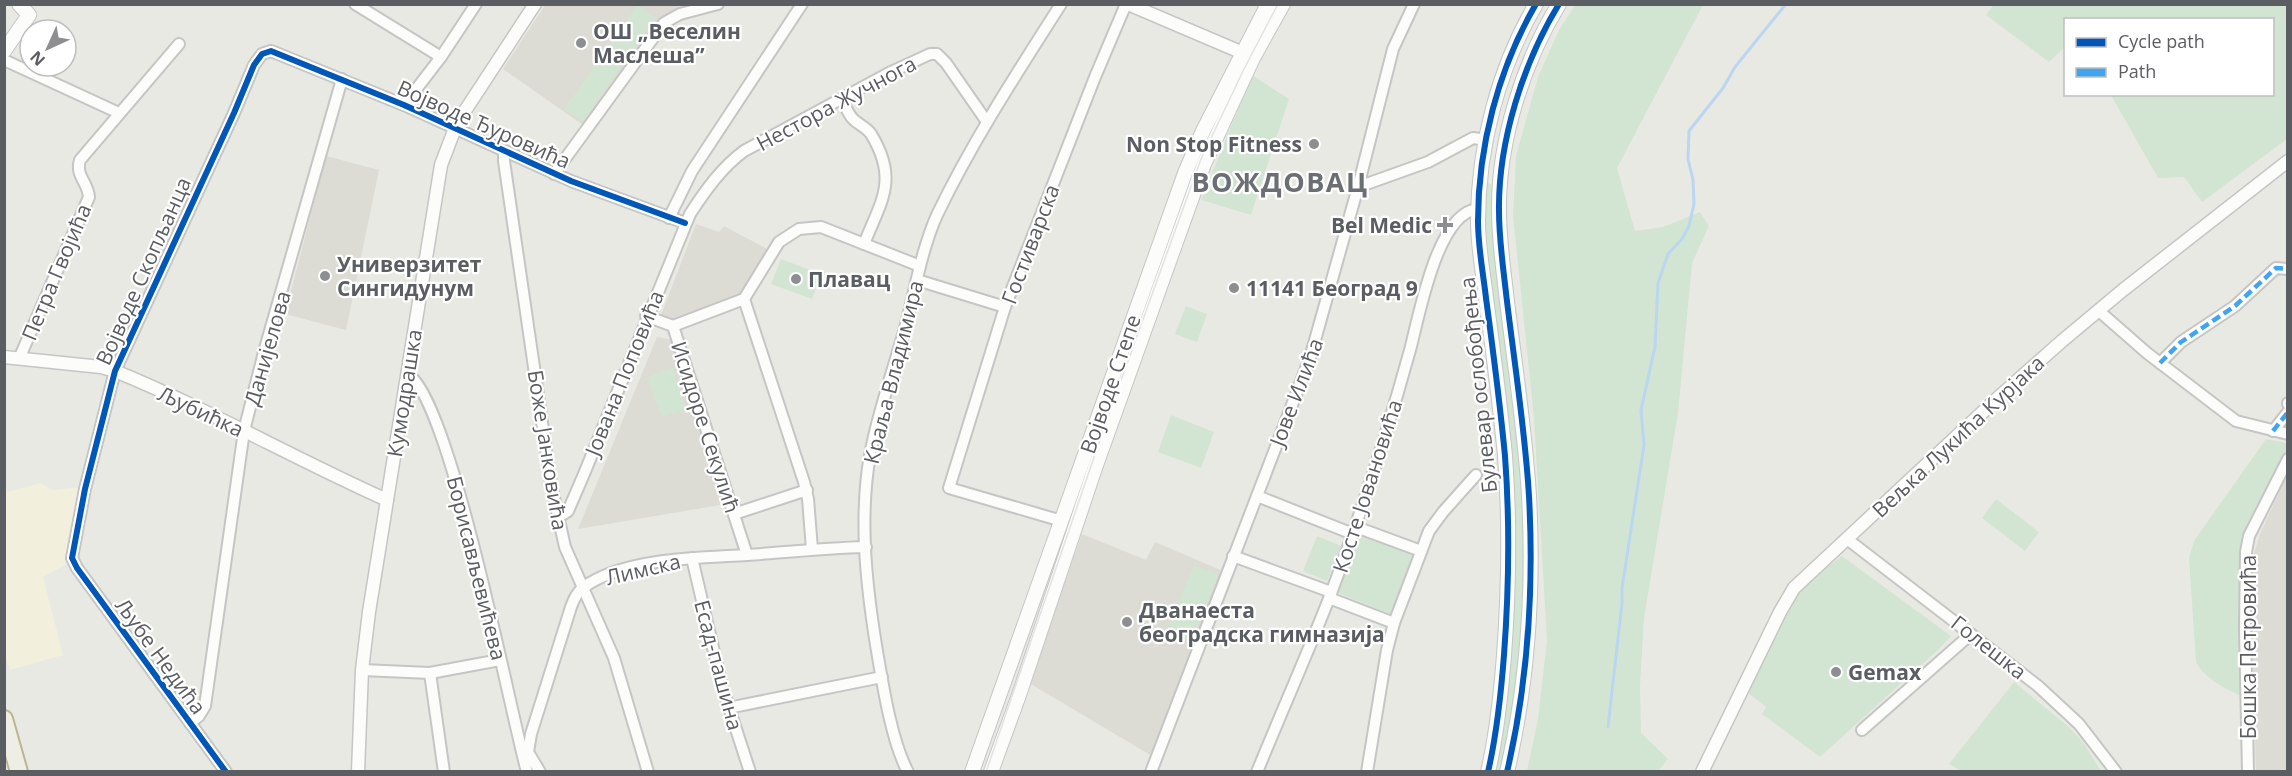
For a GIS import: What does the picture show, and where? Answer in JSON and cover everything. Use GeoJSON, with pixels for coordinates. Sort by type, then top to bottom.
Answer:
{"type":"FeatureCollection","features":[{"type":"Feature","properties":{"kind":"highway"},"geometry":{"type":"LineString","coordinates":[[4,719],[19,771]]}},
{"type":"Feature","properties":{"kind":"main road"},"geometry":{"type":"LineString","coordinates":[[4,51],[32,10],[19,4]]}},
{"type":"Feature","properties":{"kind":"main road","name":"Војводе Степе"},"geometry":{"type":"LineString","coordinates":[[991,771],[1019,695],[1095,468],[1204,164],[1268,4]]}},
{"type":"Feature","properties":{"kind":"main road","name":"Војводе Степе"},"geometry":{"type":"LineString","coordinates":[[972,771],[1185,173],[1203,131],[1248,56],[1283,4]]}},
{"type":"Feature","properties":{"kind":"main road","name":"Булевар ослобођења"},"geometry":{"type":"LineString","coordinates":[[1488,771],[1500,702],[1510,562],[1505,455],[1480,248],[1478,209],[1487,140],[1508,58],[1536,4]]}},
{"type":"Feature","properties":{"kind":"main road","name":"Булевар ослобођења"},"geometry":{"type":"LineString","coordinates":[[1507,771],[1519,717],[1524,678],[1531,561],[1529,495],[1499,210],[1508,137],[1525,74],[1542,33],[1559,4]]}},
{"type":"Feature","properties":{"kind":"main road"},"geometry":{"type":"LineString","coordinates":[[1482,173],[1502,175]]}},
{"type":"Feature","properties":{"kind":"street"},"geometry":{"type":"LineString","coordinates":[[355,4],[373,9],[441,57]]}},
{"type":"Feature","properties":{"kind":"street"},"geometry":{"type":"LineString","coordinates":[[404,105],[441,57],[476,4]]}},
{"type":"Feature","properties":{"kind":"street","name":"Кумодрашка"},"geometry":{"type":"LineString","coordinates":[[358,771],[362,670],[443,155],[454,127],[535,4]]}},
{"type":"Feature","properties":{"kind":"street"},"geometry":{"type":"LineString","coordinates":[[554,174],[664,23],[680,14],[718,4]]}},
{"type":"Feature","properties":{"kind":"street"},"geometry":{"type":"LineString","coordinates":[[669,218],[692,171],[802,4]]}},
{"type":"Feature","properties":{"kind":"street","name":"Краља Владимира"},"geometry":{"type":"LineString","coordinates":[[908,771],[898,745],[882,678],[871,610],[866,547],[866,483],[870,454],[916,280],[938,214],[987,122],[1061,4]]}},
{"type":"Feature","properties":{"kind":"street"},"geometry":{"type":"LineString","coordinates":[[1127,4],[1248,56]]}},
{"type":"Feature","properties":{"kind":"street","name":"Гостиварска"},"geometry":{"type":"LineString","coordinates":[[1062,521],[949,488],[1005,307],[1095,77],[1127,4]]}},
{"type":"Feature","properties":{"kind":"street","name":"Јове Илића"},"geometry":{"type":"LineString","coordinates":[[1151,771],[1320,330],[1393,49],[1414,4]]}},
{"type":"Feature","properties":{"kind":"street","name":"Петра Гвојића"},"geometry":{"type":"LineString","coordinates":[[19,359],[89,197],[88,189],[79,175],[80,160],[179,44]]}},
{"type":"Feature","properties":{"kind":"street","name":"Војводе Ђуровића"},"geometry":{"type":"LineString","coordinates":[[271,51],[342,78],[554,174],[685,223]]}},
{"type":"Feature","properties":{"kind":"street","name":"Војводе Скопљанца"},"geometry":{"type":"LineString","coordinates":[[72,558],[85,489],[115,371],[254,65],[262,54],[271,51]]}},
{"type":"Feature","properties":{"kind":"street","name":"Нестора Жучнога"},"geometry":{"type":"LineString","coordinates":[[685,223],[708,188],[734,158],[744,151],[891,72],[934,54],[946,63],[987,122]]}},
{"type":"Feature","properties":{"kind":"street"},"geometry":{"type":"LineString","coordinates":[[4,60],[119,113]]}},
{"type":"Feature","properties":{"kind":"street","name":"Данијелова"},"geometry":{"type":"LineString","coordinates":[[190,723],[199,716],[205,706],[244,431],[264,352],[285,286],[342,78]]}},
{"type":"Feature","properties":{"kind":"street"},"geometry":{"type":"LineString","coordinates":[[842,99],[852,118],[867,129],[872,137],[887,174],[885,192],[864,244]]}},
{"type":"Feature","properties":{"kind":"street"},"geometry":{"type":"LineString","coordinates":[[1358,187],[1428,162],[1473,138],[1487,140]]}},
{"type":"Feature","properties":{"kind":"street","name":"Боже Јанковића"},"geometry":{"type":"LineString","coordinates":[[504,151],[557,518],[565,547],[618,669],[648,771]]}},
{"type":"Feature","properties":{"kind":"street","name":"Вељка Лукића Курјака"},"geometry":{"type":"LineString","coordinates":[[1702,771],[1788,597],[1798,585],[2001,395],[2099,311],[2288,161]]}},
{"type":"Feature","properties":{"kind":"street","name":"Косте Јовановића"},"geometry":{"type":"LineString","coordinates":[[1257,771],[1330,595],[1354,530],[1396,401],[1437,256],[1458,220],[1469,211],[1478,209]]}},
{"type":"Feature","properties":{"kind":"street","name":"Јована Поповића"},"geometry":{"type":"LineString","coordinates":[[557,518],[568,511],[685,223]]}},
{"type":"Feature","properties":{"kind":"street"},"geometry":{"type":"LineString","coordinates":[[674,326],[744,299],[779,242],[799,229],[821,227],[920,266]]}},
{"type":"Feature","properties":{"kind":"street"},"geometry":{"type":"LineString","coordinates":[[2160,363],[2181,342],[2235,306],[2276,268],[2288,269]]}},
{"type":"Feature","properties":{"kind":"street"},"geometry":{"type":"LineString","coordinates":[[916,280],[1005,307]]}},
{"type":"Feature","properties":{"kind":"street"},"geometry":{"type":"LineString","coordinates":[[744,299],[807,490],[812,549]]}},
{"type":"Feature","properties":{"kind":"street"},"geometry":{"type":"LineString","coordinates":[[2099,311],[2160,363],[2236,421],[2288,434]]}},
{"type":"Feature","properties":{"kind":"street","name":"Исидоре Секулић"},"geometry":{"type":"LineString","coordinates":[[646,316],[674,326],[747,555]]}},
{"type":"Feature","properties":{"kind":"street","name":"Љубићка"},"geometry":{"type":"LineString","coordinates":[[4,357],[101,367],[115,371],[244,431],[334,477],[387,500]]}},
{"type":"Feature","properties":{"kind":"street","name":"Борисављевићева"},"geometry":{"type":"LineString","coordinates":[[407,374],[420,385],[431,409],[460,492],[527,771]]}},
{"type":"Feature","properties":{"kind":"street"},"geometry":{"type":"LineString","coordinates":[[2272,431],[2288,412]]}},
{"type":"Feature","properties":{"kind":"street","name":"Бошка Петровића"},"geometry":{"type":"LineString","coordinates":[[2248,771],[2246,552],[2249,536],[2288,459]]}},
{"type":"Feature","properties":{"kind":"street"},"geometry":{"type":"LineString","coordinates":[[1367,771],[1387,650],[1394,623],[1421,551],[1435,522],[1476,475]]}},
{"type":"Feature","properties":{"kind":"street"},"geometry":{"type":"LineString","coordinates":[[734,514],[807,490]]}},
{"type":"Feature","properties":{"kind":"street"},"geometry":{"type":"LineString","coordinates":[[1257,496],[1421,551]]}},
{"type":"Feature","properties":{"kind":"street","name":"Голешка"},"geometry":{"type":"LineString","coordinates":[[1847,539],[2038,686],[2086,731],[2116,771]]}},
{"type":"Feature","properties":{"kind":"street","name":"Лимска"},"geometry":{"type":"LineString","coordinates":[[540,771],[528,752],[531,734],[571,607],[582,588],[605,576],[624,570],[692,558],[866,547]]}},
{"type":"Feature","properties":{"kind":"street"},"geometry":{"type":"LineString","coordinates":[[1233,556],[1394,623]]}},
{"type":"Feature","properties":{"kind":"street","name":"Љубе Недића"},"geometry":{"type":"LineString","coordinates":[[72,558],[77,568],[226,771]]}},
{"type":"Feature","properties":{"kind":"street","name":"Есад-пашина"},"geometry":{"type":"LineString","coordinates":[[692,558],[728,708],[750,771]]}},
{"type":"Feature","properties":{"kind":"street"},"geometry":{"type":"LineString","coordinates":[[1862,730],[1971,634]]}},
{"type":"Feature","properties":{"kind":"street"},"geometry":{"type":"LineString","coordinates":[[362,670],[430,673],[500,660]]}},
{"type":"Feature","properties":{"kind":"street"},"geometry":{"type":"LineString","coordinates":[[430,673],[444,771]]}},
{"type":"Feature","properties":{"kind":"street"},"geometry":{"type":"LineString","coordinates":[[728,708],[882,678]]}},
{"type":"Feature","properties":{"kind":"street"},"geometry":{"type":"LineString","coordinates":[[517,732],[524,736],[531,734]]}},
{"type":"Feature","properties":{"kind":"shaded area","name":"ОШ „Веселин Маслеша”"},"geometry":{"type":"Polygon","coordinates":[[[545,5],[679,5],[678,8],[661,18],[583,125],[503,69],[545,5]]]}},
{"type":"Feature","properties":{"kind":"shaded area","name":"Универзитет Сингидунум"},"geometry":{"type":"Polygon","coordinates":[[[326,156],[379,170],[346,330],[285,314],[326,156]]]}},
{"type":"Feature","properties":{"kind":"shaded area"},"geometry":{"type":"Polygon","coordinates":[[[696,224],[719,232],[724,226],[769,250],[743,295],[675,321],[661,315],[696,224]]]}},
{"type":"Feature","properties":{"kind":"shaded area"},"geometry":{"type":"Polygon","coordinates":[[[657,337],[673,340],[726,504],[578,529],[657,337]]]}},
{"type":"Feature","properties":{"kind":"shaded area"},"geometry":{"type":"Polygon","coordinates":[[[2287,475],[2287,771],[2256,771],[2252,631],[2253,556],[2260,534],[2287,475]]]}},
{"type":"Feature","properties":{"kind":"shaded area"},"geometry":{"type":"Polygon","coordinates":[[[41,483],[53,490],[83,487],[69,563],[43,577],[63,655],[10,670],[4,653],[4,487],[7,492],[41,483]]]}},
{"type":"Feature","properties":{"kind":"shaded area","name":"Дванаеста београдска гимназија"},"geometry":{"type":"Polygon","coordinates":[[[1082,534],[1146,560],[1155,542],[1223,571],[1152,756],[1029,683],[1082,534]]]}},
{"type":"Feature","properties":{"kind":"green space"},"geometry":{"type":"Polygon","coordinates":[[[1994,4],[2287,5],[2287,139],[2202,202],[2184,177],[2158,178],[2112,97],[2274,96],[2274,18],[2064,18],[2064,48],[2049,62],[1986,15],[1994,4]]]}},
{"type":"Feature","properties":{"kind":"green space"},"geometry":{"type":"Polygon","coordinates":[[[637,5],[656,18],[583,122],[564,109],[637,5]]]}},
{"type":"Feature","properties":{"kind":"green space"},"geometry":{"type":"Polygon","coordinates":[[[1575,5],[1703,5],[1617,168],[1635,231],[1663,227],[1700,212],[1709,226],[1692,263],[1678,413],[1644,618],[1640,686],[1641,733],[1668,759],[1658,771],[1527,771],[1538,719],[1547,641],[1534,418],[1513,216],[1516,156],[1538,77],[1559,30],[1575,5]]]}},
{"type":"Feature","properties":{"kind":"green space"},"geometry":{"type":"Polygon","coordinates":[[[1252,75],[1289,99],[1251,215],[1201,200],[1252,75]]]}},
{"type":"Feature","properties":{"kind":"green space"},"geometry":{"type":"Polygon","coordinates":[[[1487,182],[1495,187],[1526,533],[1523,641],[1505,772],[1494,771],[1510,665],[1515,559],[1510,456],[1483,204],[1487,182]]]}},
{"type":"Feature","properties":{"kind":"green space","name":"Плавац"},"geometry":{"type":"Polygon","coordinates":[[[781,259],[821,274],[812,299],[771,284],[781,259]]]}},
{"type":"Feature","properties":{"kind":"green space"},"geometry":{"type":"Polygon","coordinates":[[[1186,306],[1207,314],[1197,342],[1175,334],[1186,306]]]}},
{"type":"Feature","properties":{"kind":"green space"},"geometry":{"type":"Polygon","coordinates":[[[673,367],[686,410],[661,417],[647,377],[673,367]]]}},
{"type":"Feature","properties":{"kind":"green space"},"geometry":{"type":"Polygon","coordinates":[[[1171,415],[1214,432],[1201,468],[1158,452],[1171,415]]]}},
{"type":"Feature","properties":{"kind":"green space"},"geometry":{"type":"Polygon","coordinates":[[[2266,439],[2287,443],[2287,459],[2249,536],[2246,694],[2240,695],[2215,682],[2203,672],[2196,662],[2189,558],[2194,541],[2266,439]]]}},
{"type":"Feature","properties":{"kind":"green space"},"geometry":{"type":"Polygon","coordinates":[[[1996,499],[2039,532],[2025,551],[1982,518],[1996,499]]]}},
{"type":"Feature","properties":{"kind":"green space"},"geometry":{"type":"Polygon","coordinates":[[[1360,535],[1415,555],[1390,614],[1338,593],[1360,535]]]}},
{"type":"Feature","properties":{"kind":"green space"},"geometry":{"type":"Polygon","coordinates":[[[1317,536],[1341,546],[1327,581],[1303,571],[1317,536]]]}},
{"type":"Feature","properties":{"kind":"green space","name":"Gemax"},"geometry":{"type":"Polygon","coordinates":[[[1842,556],[1951,636],[1820,757],[1762,714],[1766,707],[1748,693],[1791,604],[1810,580],[1842,556]]]}},
{"type":"Feature","properties":{"kind":"green space"},"geometry":{"type":"Polygon","coordinates":[[[1194,565],[1219,575],[1191,641],[1167,630],[1194,565]]]}},
{"type":"Feature","properties":{"kind":"green space"},"geometry":{"type":"Polygon","coordinates":[[[2014,682],[2069,727],[2083,742],[2101,771],[1961,771],[1949,764],[2014,682]]]}},
{"type":"Feature","properties":{"kind":"waterway"},"geometry":{"type":"LineString","coordinates":[[1608,727],[1622,588],[1644,445],[1641,410],[1655,347],[1658,283],[1668,254],[1682,239],[1689,226],[1694,204],[1693,180],[1688,159],[1689,131],[1723,88],[1735,67],[1786,4]]}},
{"type":"Feature","properties":{"kind":"tram line"},"geometry":{"type":"LineString","coordinates":[[986,772],[1111,408],[1201,159],[1278,4]]}},
{"type":"Feature","properties":{"kind":"marked path"},"geometry":{"type":"LineString","coordinates":[[2160,363],[2181,342],[2235,306],[2276,268],[2288,269]]}},
{"type":"Feature","properties":{"kind":"marked path"},"geometry":{"type":"LineString","coordinates":[[2273,431],[2288,412]]}},
{"type":"Feature","properties":{"kind":"cycle path"},"geometry":{"type":"LineString","coordinates":[[1488,772],[1503,670],[1508,531],[1503,436],[1479,240],[1479,193],[1486,137],[1501,82],[1511,55],[1536,4]]}},
{"type":"Feature","properties":{"kind":"cycle path"},"geometry":{"type":"LineString","coordinates":[[1507,772],[1525,669],[1531,565],[1525,445],[1500,242],[1500,185],[1503,158],[1515,104],[1534,52],[1559,4]]}},
{"type":"Feature","properties":{"kind":"cycle path"},"geometry":{"type":"LineString","coordinates":[[226,772],[72,558],[85,489],[115,371],[254,65],[262,54],[271,51],[404,105],[571,181],[685,223]]}},
{"type":"Feature","properties":{"kind":"place","name":"ОШ „Веселин Маслеша”"},"geometry":{"type":"Point","coordinates":[581,43]}},
{"type":"Feature","properties":{"kind":"place","name":"Non Stop Fitness"},"geometry":{"type":"Point","coordinates":[1314,144]}},
{"type":"Feature","properties":{"kind":"place","name":"Bel Medic"},"geometry":{"type":"Point","coordinates":[1445,225]}},
{"type":"Feature","properties":{"kind":"place","name":"Универзитет Сингидунум"},"geometry":{"type":"Point","coordinates":[325,276]}},
{"type":"Feature","properties":{"kind":"place","name":"Плавац"},"geometry":{"type":"Point","coordinates":[796,279]}},
{"type":"Feature","properties":{"kind":"place","name":"11141 Београд 9"},"geometry":{"type":"Point","coordinates":[1234,288]}},
{"type":"Feature","properties":{"kind":"place","name":"Дванаеста београдска гимназија"},"geometry":{"type":"Point","coordinates":[1127,622]}},
{"type":"Feature","properties":{"kind":"place","name":"Gemax"},"geometry":{"type":"Point","coordinates":[1836,672]}},
{"type":"Feature","properties":{"kind":"district","name":"ВОЖДОВАЦ"},"geometry":{"type":"Point","coordinates":[1280,181]}}]}
